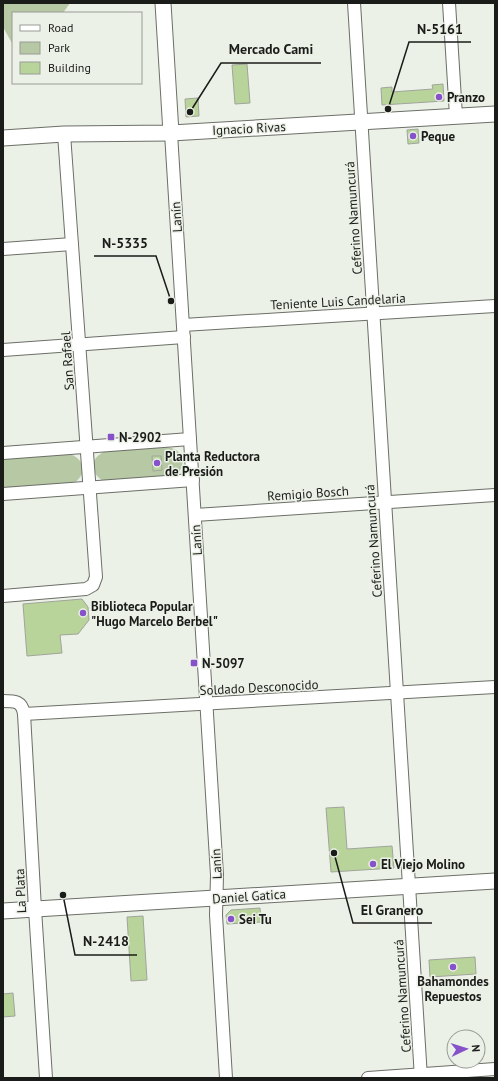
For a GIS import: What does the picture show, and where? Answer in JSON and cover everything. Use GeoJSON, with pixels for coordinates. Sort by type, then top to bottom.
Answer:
{"type":"FeatureCollection","features":[{"type":"Feature","properties":{"kind":"main road","name":"Lanín"},"geometry":{"type":"LineString","coordinates":[[163,3],[171,133]]}},
{"type":"Feature","properties":{"kind":"main road","name":"Ignacio Rivas"},"geometry":{"type":"LineString","coordinates":[[3,138],[64,134],[171,133],[495,114]]}},
{"type":"Feature","properties":{"kind":"main road","name":"Daniel Gatica"},"geometry":{"type":"LineString","coordinates":[[3,911],[495,880]]}},
{"type":"Feature","properties":{"kind":"street","name":"Ceferino Namuncurá"},"geometry":{"type":"LineString","coordinates":[[354,3],[421,1076]]}},
{"type":"Feature","properties":{"kind":"street"},"geometry":{"type":"LineString","coordinates":[[449,3],[456,116]]}},
{"type":"Feature","properties":{"kind":"street","name":"Lanín"},"geometry":{"type":"LineString","coordinates":[[171,133],[217,875],[217,923],[226,1078]]}},
{"type":"Feature","properties":{"kind":"street","name":"San Rafael"},"geometry":{"type":"LineString","coordinates":[[3,596],[83,590],[90,588],[95,581],[96,572],[64,134]]}},
{"type":"Feature","properties":{"kind":"street"},"geometry":{"type":"LineString","coordinates":[[3,248],[72,244]]}},
{"type":"Feature","properties":{"kind":"street","name":"Teniente Luis Candelaria"},"geometry":{"type":"LineString","coordinates":[[3,350],[79,344],[183,331],[373,313],[495,306]]}},
{"type":"Feature","properties":{"kind":"street"},"geometry":{"type":"LineString","coordinates":[[3,453],[190,439]]}},
{"type":"Feature","properties":{"kind":"street"},"geometry":{"type":"LineString","coordinates":[[3,494],[193,480]]}},
{"type":"Feature","properties":{"kind":"street","name":"Remigio Bosch"},"geometry":{"type":"LineString","coordinates":[[195,514],[495,496]]}},
{"type":"Feature","properties":{"kind":"street","name":"Soldado Desconocido"},"geometry":{"type":"LineString","coordinates":[[3,701],[13,701],[22,709],[207,704],[495,687]]}},
{"type":"Feature","properties":{"kind":"street","name":"La Plata"},"geometry":{"type":"LineString","coordinates":[[22,709],[46,1078]]}},
{"type":"Feature","properties":{"kind":"street"},"geometry":{"type":"LineString","coordinates":[[368,1078],[421,1076],[495,1070]]}},
{"type":"Feature","properties":{"kind":"green space"},"geometry":{"type":"Polygon","coordinates":[[[3,3],[70,3],[64,12],[12,12],[12,43],[3,27],[3,3]]]}},
{"type":"Feature","properties":{"kind":"green space"},"geometry":{"type":"Polygon","coordinates":[[[165,447],[177,450],[182,458],[183,463],[181,468],[173,477],[103,481],[95,473],[93,465],[94,461],[106,451],[165,447]]]}},
{"type":"Feature","properties":{"kind":"green space"},"geometry":{"type":"Polygon","coordinates":[[[70,454],[79,460],[83,468],[80,477],[72,484],[3,489],[3,459],[70,454]]]}},
{"type":"Feature","properties":{"kind":"building"},"geometry":{"type":"Polygon","coordinates":[[[247,64],[250,103],[235,104],[232,65],[247,64]]]}},
{"type":"Feature","properties":{"kind":"building"},"geometry":{"type":"Polygon","coordinates":[[[443,84],[444,101],[382,105],[381,88],[392,87],[392,92],[433,89],[432,85],[443,84]]]}},
{"type":"Feature","properties":{"kind":"building"},"geometry":{"type":"Polygon","coordinates":[[[198,98],[199,116],[186,117],[185,99],[198,98]]]}},
{"type":"Feature","properties":{"kind":"building","name":"Peque"},"geometry":{"type":"Polygon","coordinates":[[[418,129],[419,143],[408,144],[407,130],[418,129]]]}},
{"type":"Feature","properties":{"kind":"building","name":"Planta Reductora de Presión"},"geometry":{"type":"Polygon","coordinates":[[[152,456],[161,456],[162,470],[153,471],[152,456]]]}},
{"type":"Feature","properties":{"kind":"building"},"geometry":{"type":"Polygon","coordinates":[[[82,599],[88,607],[89,620],[78,634],[60,635],[62,653],[27,656],[23,604],[82,599]]]}},
{"type":"Feature","properties":{"kind":"building"},"geometry":{"type":"Polygon","coordinates":[[[344,807],[347,849],[392,846],[394,868],[331,872],[326,808],[344,807]]]}},
{"type":"Feature","properties":{"kind":"building"},"geometry":{"type":"Polygon","coordinates":[[[260,908],[261,922],[227,924],[226,915],[231,910],[260,908]]]}},
{"type":"Feature","properties":{"kind":"building"},"geometry":{"type":"Polygon","coordinates":[[[143,916],[147,980],[131,981],[127,917],[143,916]]]}},
{"type":"Feature","properties":{"kind":"building","name":"Bahamondes Repuestos"},"geometry":{"type":"Polygon","coordinates":[[[475,957],[476,974],[430,977],[429,960],[475,957]]]}},
{"type":"Feature","properties":{"kind":"building"},"geometry":{"type":"Polygon","coordinates":[[[13,993],[15,1016],[3,1017],[3,994],[13,993]]]}},
{"type":"Feature","properties":{"kind":"place","name":"Pranzo"},"geometry":{"type":"Point","coordinates":[439,97]}},
{"type":"Feature","properties":{"kind":"place","name":"N-5161"},"geometry":{"type":"Point","coordinates":[388,109]}},
{"type":"Feature","properties":{"kind":"place","name":"Mercado Cami"},"geometry":{"type":"Point","coordinates":[190,112]}},
{"type":"Feature","properties":{"kind":"place","name":"Peque"},"geometry":{"type":"Point","coordinates":[413,136]}},
{"type":"Feature","properties":{"kind":"place","name":"N-5335"},"geometry":{"type":"Point","coordinates":[171,301]}},
{"type":"Feature","properties":{"kind":"place","name":"N-2902"},"geometry":{"type":"Point","coordinates":[111,437]}},
{"type":"Feature","properties":{"kind":"place","name":"Planta Reductora de Presión"},"geometry":{"type":"Point","coordinates":[157,463]}},
{"type":"Feature","properties":{"kind":"place","name":"Biblioteca Popular \"Hugo Marcelo Berbel\""},"geometry":{"type":"Point","coordinates":[83,613]}},
{"type":"Feature","properties":{"kind":"place","name":"N-5097"},"geometry":{"type":"Point","coordinates":[194,663]}},
{"type":"Feature","properties":{"kind":"place","name":"El Granero"},"geometry":{"type":"Point","coordinates":[334,853]}},
{"type":"Feature","properties":{"kind":"place","name":"El Viejo Molino"},"geometry":{"type":"Point","coordinates":[373,864]}},
{"type":"Feature","properties":{"kind":"place","name":"N-2418"},"geometry":{"type":"Point","coordinates":[63,895]}},
{"type":"Feature","properties":{"kind":"place","name":"Sei Tu"},"geometry":{"type":"Point","coordinates":[231,919]}},
{"type":"Feature","properties":{"kind":"place","name":"Bahamondes Repuestos"},"geometry":{"type":"Point","coordinates":[453,967]}}]}
